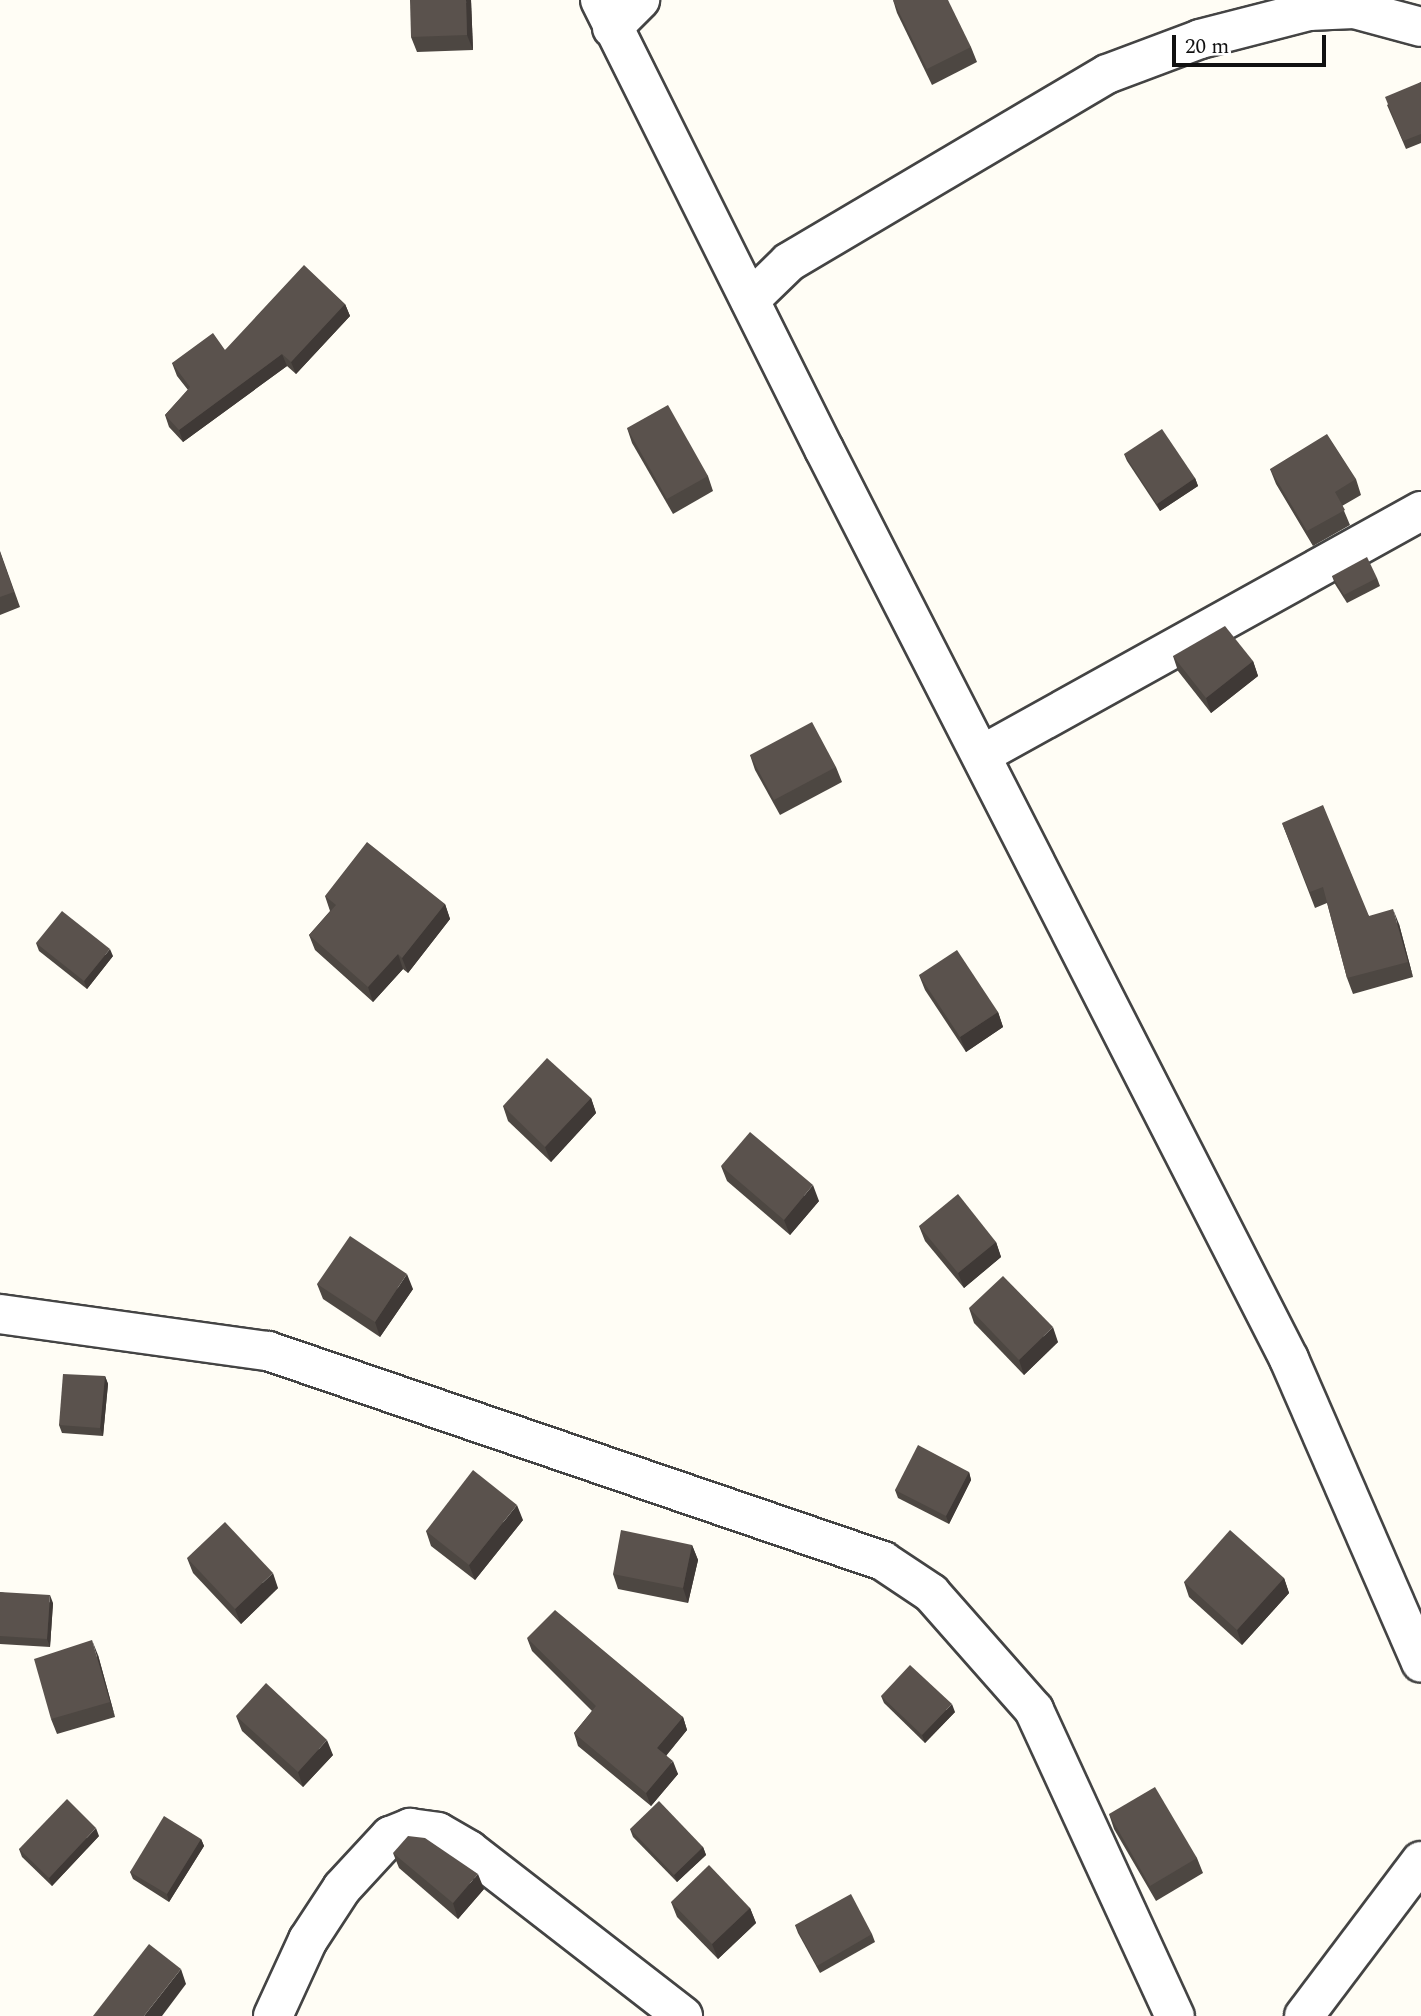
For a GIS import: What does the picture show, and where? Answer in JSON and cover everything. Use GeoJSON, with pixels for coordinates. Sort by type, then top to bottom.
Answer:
{"type":"FeatureCollection","features":[{"type":"Feature","properties":{"kind":"street"},"geometry":{"type":"LineString","coordinates":[[640,0],[606,14],[670,133],[750,300],[1289,1359],[1421,1661]]}},
{"type":"Feature","properties":{"kind":"street"},"geometry":{"type":"LineString","coordinates":[[750,300],[789,262],[1107,75],[1200,38],[1280,11],[1354,9],[1421,27]]}},
{"type":"Feature","properties":{"kind":"street"},"geometry":{"type":"LineString","coordinates":[[983,754],[1421,511]]}},
{"type":"Feature","properties":{"kind":"street"},"geometry":{"type":"LineString","coordinates":[[0,1314],[268,1351],[883,1561],[930,1594],[1034,1710],[1175,2016]]}},
{"type":"Feature","properties":{"kind":"street"},"geometry":{"type":"LineString","coordinates":[[273,2016],[308,1940],[342,1888],[390,1836],[410,1828],[438,1832],[469,1850],[682,2016]]}},
{"type":"Feature","properties":{"kind":"street"},"geometry":{"type":"LineString","coordinates":[[1304,2016],[1421,1861]]}},
{"type":"Feature","properties":{"kind":"building"},"geometry":{"type":"Polygon","coordinates":[[[410,0],[466,0],[467,35],[411,37],[410,0]]]}},
{"type":"Feature","properties":{"kind":"building"},"geometry":{"type":"Polygon","coordinates":[[[893,0],[948,0],[971,47],[927,69],[893,0]]]}},
{"type":"Feature","properties":{"kind":"building"},"geometry":{"type":"Polygon","coordinates":[[[1421,82],[1421,134],[1403,141],[1385,97],[1421,82]]]}},
{"type":"Feature","properties":{"kind":"building"},"geometry":{"type":"Polygon","coordinates":[[[304,265],[345,304],[291,362],[282,354],[179,430],[165,415],[190,387],[172,363],[213,333],[225,350],[304,265]]]}},
{"type":"Feature","properties":{"kind":"building"},"geometry":{"type":"Polygon","coordinates":[[[668,405],[708,476],[667,499],[627,428],[668,405]]]}},
{"type":"Feature","properties":{"kind":"building"},"geometry":{"type":"Polygon","coordinates":[[[1162,429],[1195,478],[1157,504],[1124,454],[1162,429]]]}},
{"type":"Feature","properties":{"kind":"building"},"geometry":{"type":"Polygon","coordinates":[[[1327,434],[1356,479],[1335,492],[1345,510],[1307,531],[1270,469],[1327,434]]]}},
{"type":"Feature","properties":{"kind":"building"},"geometry":{"type":"Polygon","coordinates":[[[0,552],[14,592],[0,597],[0,552]]]}},
{"type":"Feature","properties":{"kind":"building"},"geometry":{"type":"Polygon","coordinates":[[[1367,557],[1377,578],[1344,595],[1332,576],[1367,557]]]}},
{"type":"Feature","properties":{"kind":"building"},"geometry":{"type":"Polygon","coordinates":[[[1225,626],[1253,661],[1206,698],[1173,656],[1225,626]]]}},
{"type":"Feature","properties":{"kind":"building"},"geometry":{"type":"Polygon","coordinates":[[[812,722],[836,767],[774,800],[750,755],[812,722]]]}},
{"type":"Feature","properties":{"kind":"building"},"geometry":{"type":"Polygon","coordinates":[[[1323,805],[1369,916],[1393,909],[1408,962],[1347,978],[1323,887],[1310,892],[1282,823],[1323,805]]]}},
{"type":"Feature","properties":{"kind":"building"},"geometry":{"type":"Polygon","coordinates":[[[367,842],[445,904],[402,958],[398,954],[368,987],[309,935],[336,905],[325,896],[367,842]]]}},
{"type":"Feature","properties":{"kind":"building"},"geometry":{"type":"Polygon","coordinates":[[[62,911],[110,949],[84,981],[36,943],[62,911]]]}},
{"type":"Feature","properties":{"kind":"building"},"geometry":{"type":"Polygon","coordinates":[[[957,950],[998,1012],[960,1037],[919,975],[957,950]]]}},
{"type":"Feature","properties":{"kind":"building"},"geometry":{"type":"Polygon","coordinates":[[[547,1058],[591,1098],[545,1147],[503,1106],[547,1058]]]}},
{"type":"Feature","properties":{"kind":"building"},"geometry":{"type":"Polygon","coordinates":[[[750,1132],[813,1185],[784,1220],[721,1166],[750,1132]]]}},
{"type":"Feature","properties":{"kind":"building"},"geometry":{"type":"Polygon","coordinates":[[[958,1194],[996,1242],[958,1273],[919,1226],[958,1194]]]}},
{"type":"Feature","properties":{"kind":"building"},"geometry":{"type":"Polygon","coordinates":[[[350,1236],[407,1274],[375,1322],[317,1284],[350,1236]]]}},
{"type":"Feature","properties":{"kind":"building"},"geometry":{"type":"Polygon","coordinates":[[[1003,1276],[1053,1327],[1019,1360],[969,1308],[1003,1276]]]}},
{"type":"Feature","properties":{"kind":"building"},"geometry":{"type":"Polygon","coordinates":[[[63,1374],[105,1376],[100,1428],[59,1425],[63,1374]]]}},
{"type":"Feature","properties":{"kind":"building"},"geometry":{"type":"Polygon","coordinates":[[[918,1445],[969,1472],[946,1516],[895,1490],[918,1445]]]}},
{"type":"Feature","properties":{"kind":"building"},"geometry":{"type":"Polygon","coordinates":[[[473,1470],[517,1505],[469,1565],[426,1531],[473,1470]]]}},
{"type":"Feature","properties":{"kind":"building"},"geometry":{"type":"Polygon","coordinates":[[[225,1522],[273,1573],[235,1609],[187,1558],[225,1522]]]}},
{"type":"Feature","properties":{"kind":"building"},"geometry":{"type":"Polygon","coordinates":[[[621,1530],[692,1545],[683,1588],[613,1574],[621,1530]]]}},
{"type":"Feature","properties":{"kind":"building"},"geometry":{"type":"Polygon","coordinates":[[[1230,1530],[1284,1578],[1237,1630],[1184,1582],[1230,1530]]]}},
{"type":"Feature","properties":{"kind":"building"},"geometry":{"type":"Polygon","coordinates":[[[0,1592],[50,1595],[47,1639],[0,1636],[0,1592]]]}},
{"type":"Feature","properties":{"kind":"building"},"geometry":{"type":"Polygon","coordinates":[[[555,1610],[683,1717],[657,1748],[673,1761],[646,1793],[574,1733],[596,1706],[527,1638],[555,1610]]]}},
{"type":"Feature","properties":{"kind":"building"},"geometry":{"type":"Polygon","coordinates":[[[92,1640],[110,1702],[51,1719],[34,1659],[92,1640]]]}},
{"type":"Feature","properties":{"kind":"building"},"geometry":{"type":"Polygon","coordinates":[[[910,1665],[952,1704],[922,1735],[881,1696],[910,1665]]]}},
{"type":"Feature","properties":{"kind":"building"},"geometry":{"type":"Polygon","coordinates":[[[266,1683],[327,1740],[298,1772],[236,1716],[266,1683]]]}},
{"type":"Feature","properties":{"kind":"building"},"geometry":{"type":"Polygon","coordinates":[[[1155,1787],[1197,1858],[1150,1886],[1109,1814],[1155,1787]]]}},
{"type":"Feature","properties":{"kind":"building"},"geometry":{"type":"Polygon","coordinates":[[[67,1799],[96,1828],[49,1878],[19,1849],[67,1799]]]}},
{"type":"Feature","properties":{"kind":"building"},"geometry":{"type":"Polygon","coordinates":[[[659,1801],[703,1847],[674,1875],[630,1829],[659,1801]]]}},
{"type":"Feature","properties":{"kind":"building"},"geometry":{"type":"Polygon","coordinates":[[[164,1816],[201,1839],[167,1894],[130,1872],[164,1816]]]}},
{"type":"Feature","properties":{"kind":"building"},"geometry":{"type":"Polygon","coordinates":[[[408,1836],[425,1838],[478,1874],[453,1903],[393,1853],[408,1836]]]}},
{"type":"Feature","properties":{"kind":"building"},"geometry":{"type":"Polygon","coordinates":[[[709,1865],[750,1908],[712,1944],[671,1902],[709,1865]]]}},
{"type":"Feature","properties":{"kind":"building"},"geometry":{"type":"Polygon","coordinates":[[[851,1894],[872,1934],[817,1966],[795,1925],[851,1894]]]}},
{"type":"Feature","properties":{"kind":"building"},"geometry":{"type":"Polygon","coordinates":[[[149,1944],[181,1969],[144,2016],[93,2016],[149,1944]]]}}]}
